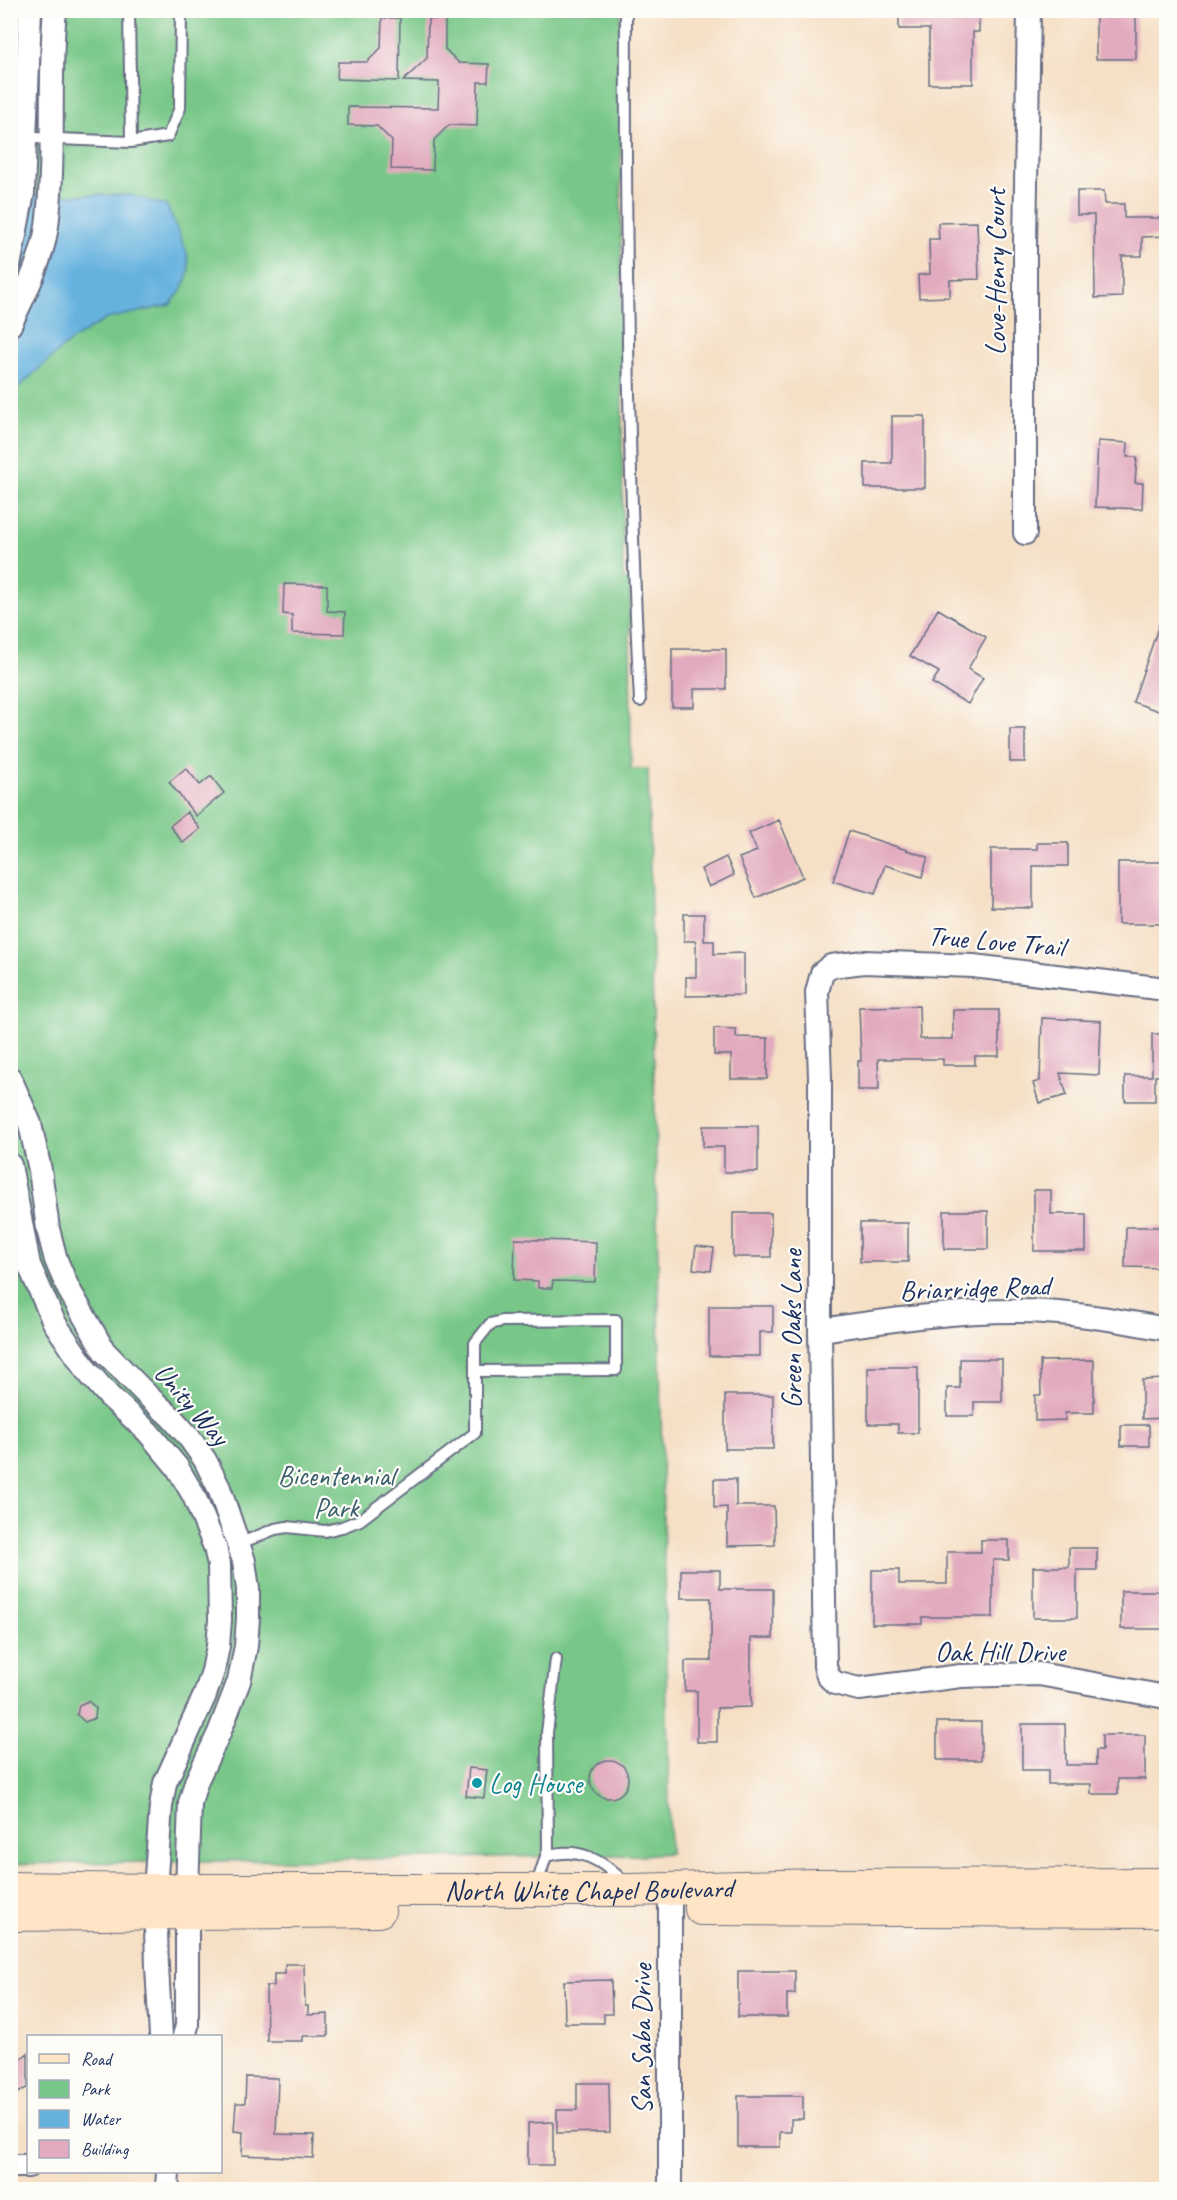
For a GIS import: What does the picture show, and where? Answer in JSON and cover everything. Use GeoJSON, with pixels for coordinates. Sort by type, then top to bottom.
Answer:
{"type":"FeatureCollection","features":[{"type":"Feature","properties":{"kind":"main road","name":"North White Chapel Boulevard"},"geometry":{"type":"LineString","coordinates":[[10,1915],[156,1902],[536,1890],[632,1890],[670,1899],[828,1885],[1167,1884]]}},
{"type":"Feature","properties":{"kind":"main road","name":"North White Chapel Boulevard"},"geometry":{"type":"LineString","coordinates":[[10,1888],[156,1902]]}},
{"type":"Feature","properties":{"kind":"main road","name":"North White Chapel Boulevard"},"geometry":{"type":"LineString","coordinates":[[186,1901],[670,1899],[1167,1911]]}},
{"type":"Feature","properties":{"kind":"street"},"geometry":{"type":"LineString","coordinates":[[10,261],[23,193],[18,137],[30,10]]}},
{"type":"Feature","properties":{"kind":"street"},"geometry":{"type":"LineString","coordinates":[[10,325],[37,265],[47,227],[51,48],[55,10]]}},
{"type":"Feature","properties":{"kind":"street","name":"Love-Henry Court"},"geometry":{"type":"LineString","coordinates":[[1025,533],[1025,242],[1029,10]]}},
{"type":"Feature","properties":{"kind":"street","name":"True Love Trail"},"geometry":{"type":"LineString","coordinates":[[822,973],[831,966],[864,962],[973,966],[1167,989]]}},
{"type":"Feature","properties":{"kind":"street","name":"Green Oaks Lane"},"geometry":{"type":"LineString","coordinates":[[822,973],[817,992],[820,1077],[820,1330],[825,1666],[828,1676],[835,1683]]}},
{"type":"Feature","properties":{"kind":"street","name":"Unity Way"},"geometry":{"type":"LineString","coordinates":[[10,1078],[30,1124],[40,1170],[48,1229],[56,1260],[68,1288],[104,1351],[171,1417],[205,1460],[219,1488],[240,1543],[248,1589],[246,1646],[230,1708],[205,1760],[190,1803],[186,1901],[188,2026],[185,2035]]}},
{"type":"Feature","properties":{"kind":"street","name":"Unity Way"},"geometry":{"type":"LineString","coordinates":[[10,1165],[29,1265],[54,1322],[87,1371],[109,1396],[148,1432],[177,1467],[194,1496],[215,1547],[219,1565],[218,1646],[213,1671],[205,1695],[165,1783],[160,1817],[156,1902],[161,2035]]}},
{"type":"Feature","properties":{"kind":"street","name":"Briarridge Road"},"geometry":{"type":"LineString","coordinates":[[820,1330],[911,1318],[1017,1311],[1105,1318],[1167,1329]]}},
{"type":"Feature","properties":{"kind":"street"},"geometry":{"type":"LineString","coordinates":[[215,1547],[240,1543]]}},
{"type":"Feature","properties":{"kind":"street","name":"Oak Hill Drive"},"geometry":{"type":"LineString","coordinates":[[835,1683],[859,1689],[961,1676],[1039,1674],[1167,1697]]}},
{"type":"Feature","properties":{"kind":"street","name":"San Saba Drive"},"geometry":{"type":"LineString","coordinates":[[670,1899],[670,2190]]}},
{"type":"Feature","properties":{"kind":"street"},"geometry":{"type":"LineString","coordinates":[[10,2166],[27,2166]]}},
{"type":"Feature","properties":{"kind":"street"},"geometry":{"type":"LineString","coordinates":[[167,2190],[168,2173]]}},
{"type":"Feature","properties":{"kind":"lane"},"geometry":{"type":"LineString","coordinates":[[129,10],[131,142]]}},
{"type":"Feature","properties":{"kind":"lane"},"geometry":{"type":"LineString","coordinates":[[18,137],[131,142],[168,136],[180,108],[181,10]]}},
{"type":"Feature","properties":{"kind":"lane"},"geometry":{"type":"LineString","coordinates":[[626,10],[626,184],[632,556],[640,701]]}},
{"type":"Feature","properties":{"kind":"lane"},"geometry":{"type":"LineString","coordinates":[[240,1543],[281,1528],[325,1531],[360,1520],[475,1433],[475,1371],[475,1343],[490,1324],[502,1321],[616,1320],[616,1370],[475,1371]]}},
{"type":"Feature","properties":{"kind":"lane"},"geometry":{"type":"LineString","coordinates":[[536,1890],[548,1850],[547,1733],[556,1659]]}},
{"type":"Feature","properties":{"kind":"lane"},"geometry":{"type":"LineString","coordinates":[[546,1856],[560,1852],[593,1857],[632,1890]]}},
{"type":"Feature","properties":{"kind":"green space","name":"Bicentennial Park"},"geometry":{"type":"Polygon","coordinates":[[[10,11],[620,11],[623,579],[630,580],[631,769],[648,769],[670,1853],[11,1864],[10,11]]]}},
{"type":"Feature","properties":{"kind":"water"},"geometry":{"type":"Polygon","coordinates":[[[130,195],[167,206],[187,253],[189,270],[183,288],[170,305],[106,319],[70,341],[11,394],[11,197],[130,195]]]}},
{"type":"Feature","properties":{"kind":"building"},"geometry":{"type":"Polygon","coordinates":[[[899,10],[979,10],[979,32],[973,32],[973,84],[929,84],[929,29],[899,29],[899,10]]]}},
{"type":"Feature","properties":{"kind":"building"},"geometry":{"type":"Polygon","coordinates":[[[1096,10],[1136,10],[1136,59],[1096,59],[1096,10]]]}},
{"type":"Feature","properties":{"kind":"building"},"geometry":{"type":"Polygon","coordinates":[[[382,18],[400,18],[399,81],[337,79],[338,62],[367,62],[381,48],[382,18]]]}},
{"type":"Feature","properties":{"kind":"building"},"geometry":{"type":"Polygon","coordinates":[[[428,19],[445,20],[445,49],[459,63],[489,64],[488,82],[478,82],[477,126],[449,125],[434,140],[433,170],[391,169],[392,141],[377,126],[348,125],[348,107],[438,108],[439,82],[403,81],[427,58],[428,19]]]}},
{"type":"Feature","properties":{"kind":"building"},"geometry":{"type":"Polygon","coordinates":[[[1077,191],[1104,191],[1105,204],[1124,204],[1124,218],[1167,218],[1167,236],[1142,237],[1142,256],[1122,256],[1122,297],[1095,298],[1094,215],[1077,215],[1077,191]]]}},
{"type":"Feature","properties":{"kind":"building"},"geometry":{"type":"Polygon","coordinates":[[[977,222],[979,279],[950,280],[950,297],[919,298],[918,275],[930,274],[929,239],[939,239],[938,223],[977,222]]]}},
{"type":"Feature","properties":{"kind":"building"},"geometry":{"type":"Polygon","coordinates":[[[892,416],[925,416],[925,488],[865,488],[865,463],[892,463],[892,416]]]}},
{"type":"Feature","properties":{"kind":"building"},"geometry":{"type":"Polygon","coordinates":[[[1098,441],[1128,443],[1127,457],[1137,457],[1135,483],[1143,483],[1142,509],[1095,507],[1098,441]]]}},
{"type":"Feature","properties":{"kind":"building"},"geometry":{"type":"Polygon","coordinates":[[[284,584],[327,585],[327,611],[345,612],[344,634],[292,633],[292,615],[283,614],[284,584]]]}},
{"type":"Feature","properties":{"kind":"building"},"geometry":{"type":"Polygon","coordinates":[[[938,609],[986,637],[968,669],[983,678],[968,704],[932,683],[939,672],[910,656],[938,609]]]}},
{"type":"Feature","properties":{"kind":"building"},"geometry":{"type":"Polygon","coordinates":[[[1164,610],[1167,610],[1167,714],[1133,702],[1164,610]]]}},
{"type":"Feature","properties":{"kind":"building"},"geometry":{"type":"Polygon","coordinates":[[[672,649],[726,649],[726,689],[694,689],[694,707],[672,707],[672,649]]]}},
{"type":"Feature","properties":{"kind":"building"},"geometry":{"type":"Polygon","coordinates":[[[1010,729],[1025,729],[1025,762],[1010,762],[1010,729]]]}},
{"type":"Feature","properties":{"kind":"building"},"geometry":{"type":"Polygon","coordinates":[[[186,768],[200,785],[211,776],[224,793],[196,816],[169,782],[186,768]]]}},
{"type":"Feature","properties":{"kind":"building"},"geometry":{"type":"Polygon","coordinates":[[[187,812],[200,829],[183,843],[170,826],[187,812]]]}},
{"type":"Feature","properties":{"kind":"building"},"geometry":{"type":"Polygon","coordinates":[[[779,820],[803,877],[756,898],[739,858],[757,851],[749,833],[779,820]]]}},
{"type":"Feature","properties":{"kind":"building"},"geometry":{"type":"Polygon","coordinates":[[[849,831],[928,857],[922,877],[885,865],[875,894],[833,881],[849,831]]]}},
{"type":"Feature","properties":{"kind":"building"},"geometry":{"type":"Polygon","coordinates":[[[1037,843],[1068,843],[1068,866],[1033,866],[1033,908],[991,907],[991,849],[1037,849],[1037,843]]]}},
{"type":"Feature","properties":{"kind":"building"},"geometry":{"type":"Polygon","coordinates":[[[726,857],[734,875],[709,887],[701,869],[726,857]]]}},
{"type":"Feature","properties":{"kind":"building"},"geometry":{"type":"Polygon","coordinates":[[[1118,862],[1167,862],[1167,877],[1162,877],[1162,924],[1118,924],[1118,862]]]}},
{"type":"Feature","properties":{"kind":"building"},"geometry":{"type":"Polygon","coordinates":[[[684,914],[704,914],[704,941],[714,941],[714,954],[744,953],[744,995],[686,996],[686,977],[696,977],[696,941],[684,941],[684,914]]]}},
{"type":"Feature","properties":{"kind":"building"},"geometry":{"type":"Polygon","coordinates":[[[919,1006],[920,1039],[953,1039],[953,1010],[999,1010],[999,1056],[975,1056],[975,1065],[943,1065],[943,1059],[878,1059],[879,1090],[858,1090],[858,1061],[861,1061],[859,1007],[919,1006]]]}},
{"type":"Feature","properties":{"kind":"building"},"geometry":{"type":"Polygon","coordinates":[[[1042,1018],[1101,1021],[1099,1075],[1060,1073],[1067,1095],[1039,1103],[1033,1083],[1040,1081],[1042,1018]]]}},
{"type":"Feature","properties":{"kind":"building"},"geometry":{"type":"Polygon","coordinates":[[[714,1028],[736,1029],[736,1037],[768,1038],[767,1079],[731,1079],[731,1055],[714,1055],[714,1028]]]}},
{"type":"Feature","properties":{"kind":"building"},"geometry":{"type":"Polygon","coordinates":[[[1152,1034],[1167,1034],[1167,1076],[1155,1076],[1155,1101],[1125,1101],[1125,1076],[1152,1076],[1152,1034]]]}},
{"type":"Feature","properties":{"kind":"building"},"geometry":{"type":"Polygon","coordinates":[[[703,1126],[758,1126],[758,1172],[724,1172],[724,1147],[703,1147],[703,1126]]]}},
{"type":"Feature","properties":{"kind":"building"},"geometry":{"type":"Polygon","coordinates":[[[1034,1190],[1051,1190],[1051,1214],[1086,1214],[1086,1251],[1034,1251],[1034,1190]]]}},
{"type":"Feature","properties":{"kind":"building"},"geometry":{"type":"Polygon","coordinates":[[[944,1211],[988,1211],[988,1249],[944,1249],[944,1211]]]}},
{"type":"Feature","properties":{"kind":"building"},"geometry":{"type":"Polygon","coordinates":[[[733,1213],[771,1213],[771,1257],[733,1257],[733,1213]]]}},
{"type":"Feature","properties":{"kind":"building"},"geometry":{"type":"Polygon","coordinates":[[[860,1223],[908,1223],[908,1262],[860,1262],[860,1223]]]}},
{"type":"Feature","properties":{"kind":"building"},"geometry":{"type":"Polygon","coordinates":[[[1126,1227],[1167,1227],[1167,1268],[1125,1267],[1126,1227]]]}},
{"type":"Feature","properties":{"kind":"building"},"geometry":{"type":"Polygon","coordinates":[[[515,1239],[596,1242],[595,1282],[553,1281],[552,1288],[538,1288],[538,1281],[514,1280],[515,1239]]]}},
{"type":"Feature","properties":{"kind":"building"},"geometry":{"type":"Polygon","coordinates":[[[696,1246],[714,1248],[711,1271],[693,1269],[696,1246]]]}},
{"type":"Feature","properties":{"kind":"building"},"geometry":{"type":"Polygon","coordinates":[[[709,1306],[773,1306],[773,1332],[760,1332],[760,1356],[709,1356],[709,1306]]]}},
{"type":"Feature","properties":{"kind":"building"},"geometry":{"type":"Polygon","coordinates":[[[960,1359],[1002,1359],[1002,1402],[974,1402],[974,1416],[947,1416],[947,1388],[960,1388],[960,1359]]]}},
{"type":"Feature","properties":{"kind":"building"},"geometry":{"type":"Polygon","coordinates":[[[1094,1360],[1094,1413],[1065,1413],[1065,1420],[1035,1421],[1035,1395],[1041,1395],[1040,1361],[1094,1360]]]}},
{"type":"Feature","properties":{"kind":"building"},"geometry":{"type":"Polygon","coordinates":[[[868,1367],[918,1367],[918,1433],[898,1433],[898,1424],[868,1424],[868,1367]]]}},
{"type":"Feature","properties":{"kind":"building"},"geometry":{"type":"Polygon","coordinates":[[[1167,1379],[1167,1418],[1142,1419],[1142,1380],[1167,1379]]]}},
{"type":"Feature","properties":{"kind":"building"},"geometry":{"type":"Polygon","coordinates":[[[725,1395],[773,1395],[773,1449],[725,1449],[725,1395]]]}},
{"type":"Feature","properties":{"kind":"building"},"geometry":{"type":"Polygon","coordinates":[[[1121,1425],[1149,1425],[1149,1446],[1121,1446],[1121,1425]]]}},
{"type":"Feature","properties":{"kind":"building"},"geometry":{"type":"Polygon","coordinates":[[[714,1479],[736,1479],[736,1506],[774,1506],[775,1545],[727,1546],[727,1507],[714,1508],[714,1479]]]}},
{"type":"Feature","properties":{"kind":"building"},"geometry":{"type":"Polygon","coordinates":[[[981,1540],[1009,1540],[1009,1560],[993,1560],[993,1617],[922,1617],[922,1624],[872,1624],[872,1570],[899,1570],[899,1584],[947,1584],[947,1552],[981,1552],[981,1540]]]}},
{"type":"Feature","properties":{"kind":"building"},"geometry":{"type":"Polygon","coordinates":[[[1069,1548],[1097,1548],[1097,1570],[1077,1570],[1077,1618],[1033,1618],[1033,1567],[1069,1567],[1069,1548]]]}},
{"type":"Feature","properties":{"kind":"building"},"geometry":{"type":"Polygon","coordinates":[[[681,1570],[720,1570],[720,1589],[773,1589],[773,1638],[751,1638],[751,1707],[717,1708],[717,1742],[697,1742],[697,1691],[685,1691],[685,1661],[711,1661],[711,1598],[681,1598],[681,1570]]]}},
{"type":"Feature","properties":{"kind":"building"},"geometry":{"type":"Polygon","coordinates":[[[1121,1591],[1166,1591],[1166,1629],[1121,1629],[1121,1591]]]}},
{"type":"Feature","properties":{"kind":"building"},"geometry":{"type":"Polygon","coordinates":[[[88,1701],[96,1708],[95,1718],[85,1722],[77,1715],[79,1705],[88,1701]]]}},
{"type":"Feature","properties":{"kind":"building"},"geometry":{"type":"Polygon","coordinates":[[[937,1722],[981,1722],[981,1760],[937,1760],[937,1722]]]}},
{"type":"Feature","properties":{"kind":"building"},"geometry":{"type":"Polygon","coordinates":[[[1022,1724],[1065,1724],[1066,1765],[1096,1765],[1096,1750],[1102,1750],[1102,1735],[1145,1735],[1145,1779],[1118,1779],[1118,1794],[1091,1794],[1091,1784],[1048,1784],[1048,1770],[1022,1770],[1022,1724]]]}},
{"type":"Feature","properties":{"kind":"building"},"geometry":{"type":"Polygon","coordinates":[[[609,1760],[623,1765],[628,1779],[623,1793],[609,1798],[595,1793],[590,1779],[595,1765],[609,1760]]]}},
{"type":"Feature","properties":{"kind":"building","name":"Log House"},"geometry":{"type":"Polygon","coordinates":[[[469,1768],[487,1770],[484,1798],[466,1796],[469,1768]]]}},
{"type":"Feature","properties":{"kind":"building"},"geometry":{"type":"Polygon","coordinates":[[[285,1964],[304,1964],[305,2006],[308,2006],[308,2015],[328,2014],[328,2036],[303,2036],[303,2041],[267,2041],[266,1986],[274,1986],[274,1974],[285,1974],[285,1964]]]}},
{"type":"Feature","properties":{"kind":"building"},"geometry":{"type":"Polygon","coordinates":[[[738,1971],[795,1971],[795,1994],[787,1994],[787,2017],[738,2017],[738,1971]]]}},
{"type":"Feature","properties":{"kind":"building"},"geometry":{"type":"Polygon","coordinates":[[[611,1980],[612,2014],[604,2014],[604,2023],[565,2023],[564,1981],[611,1980]]]}},
{"type":"Feature","properties":{"kind":"building"},"geometry":{"type":"Polygon","coordinates":[[[27,2054],[27,2088],[18,2093],[10,2082],[10,2067],[27,2054]]]}},
{"type":"Feature","properties":{"kind":"building"},"geometry":{"type":"Polygon","coordinates":[[[246,2077],[278,2078],[276,2134],[314,2135],[313,2158],[242,2155],[243,2132],[234,2131],[236,2103],[245,2103],[246,2077]]]}},
{"type":"Feature","properties":{"kind":"building"},"geometry":{"type":"Polygon","coordinates":[[[577,2083],[609,2083],[610,2132],[557,2133],[557,2110],[577,2110],[577,2083]]]}},
{"type":"Feature","properties":{"kind":"building"},"geometry":{"type":"Polygon","coordinates":[[[738,2096],[803,2096],[803,2119],[791,2119],[791,2132],[780,2132],[780,2147],[738,2147],[738,2096]]]}},
{"type":"Feature","properties":{"kind":"building"},"geometry":{"type":"Polygon","coordinates":[[[553,2122],[553,2165],[528,2165],[528,2123],[553,2122]]]}},
{"type":"Feature","properties":{"kind":"place","name":"Log House"},"geometry":{"type":"Point","coordinates":[477,1783]}}]}
